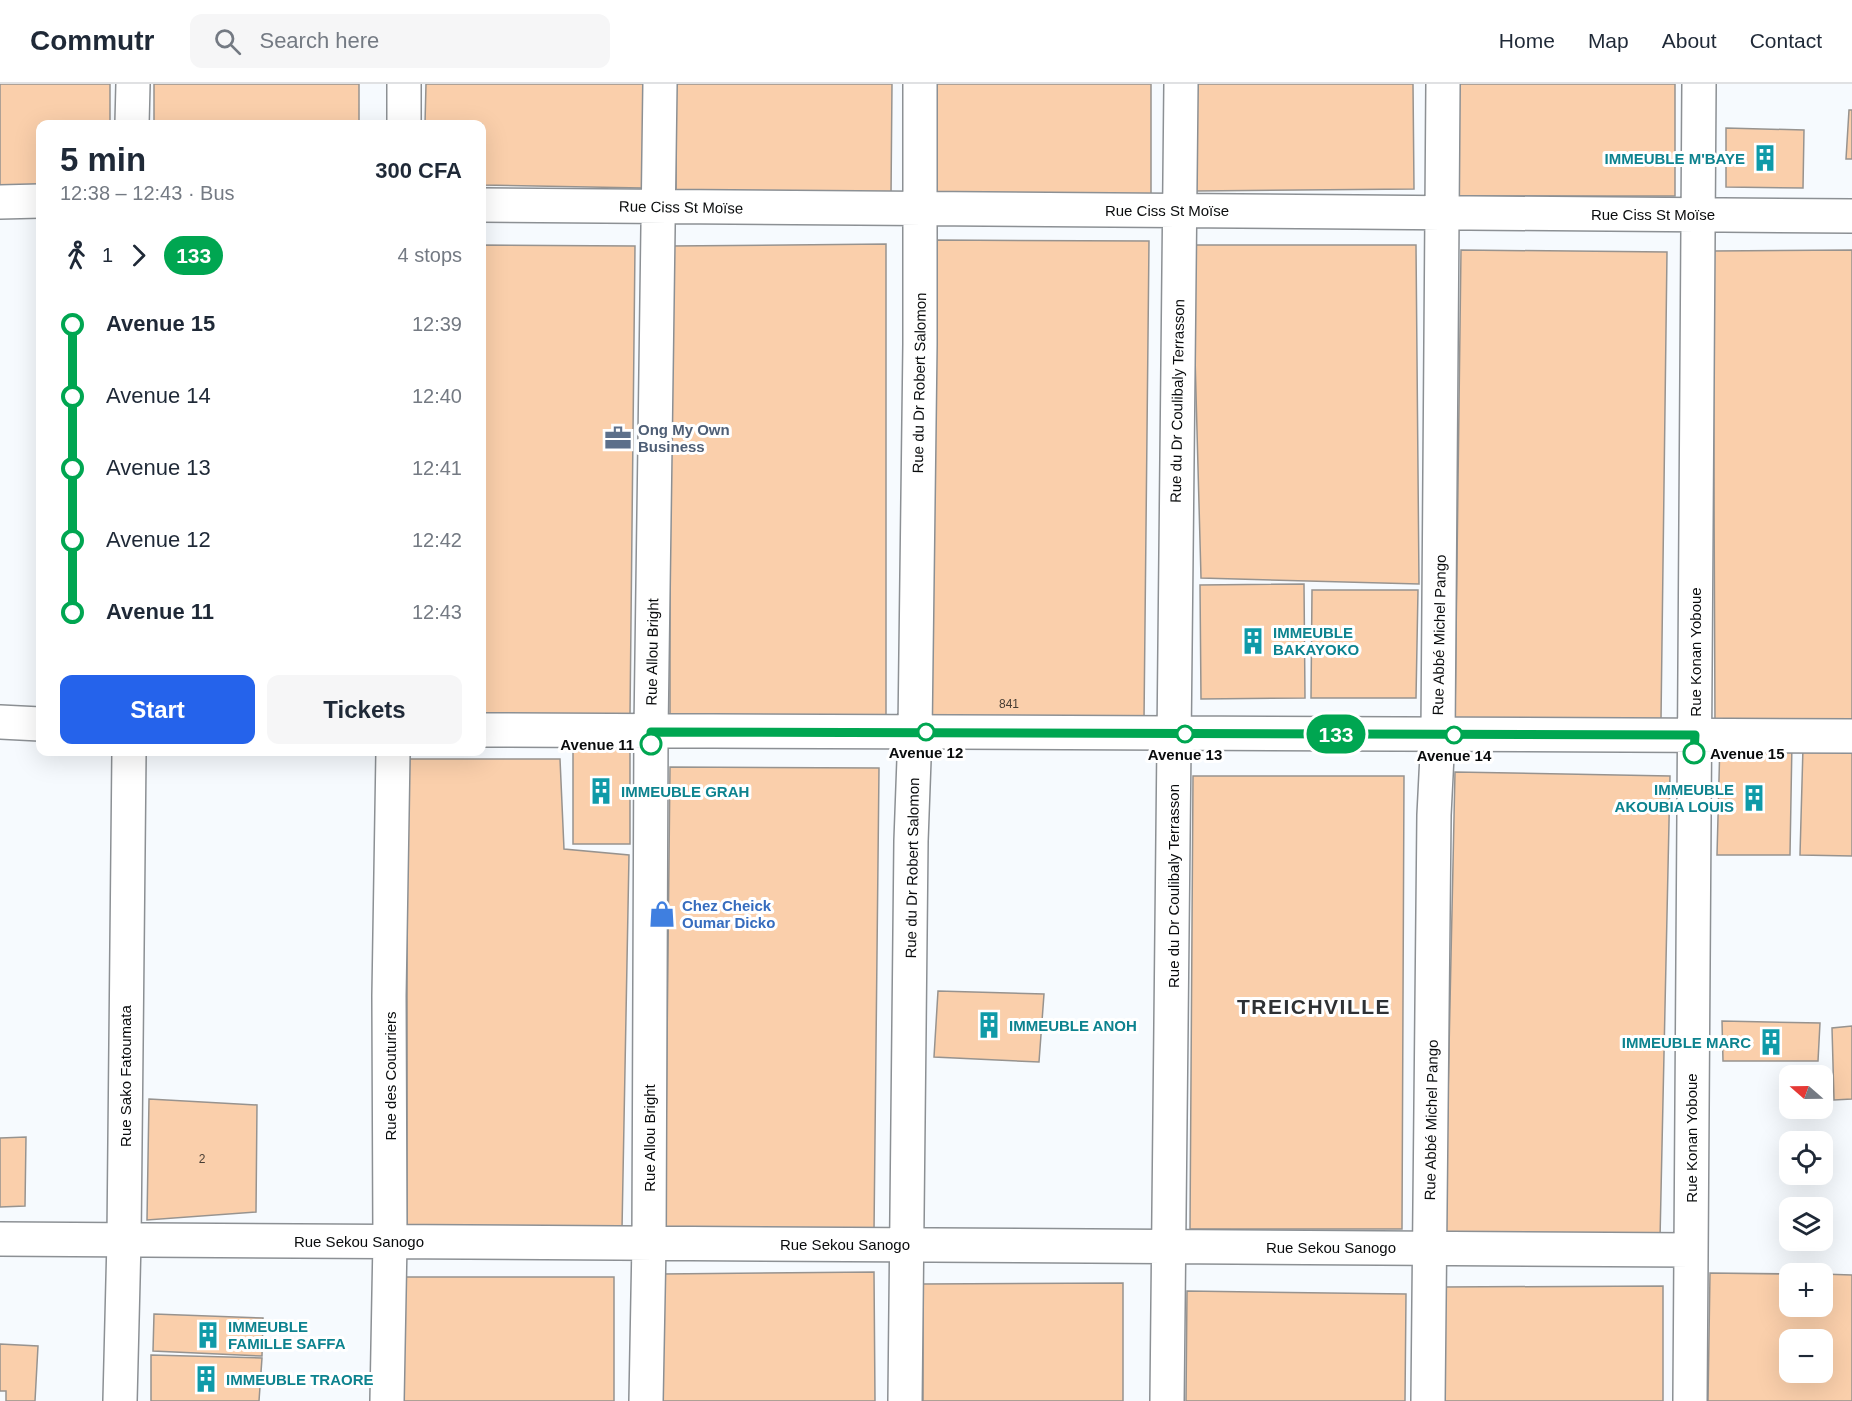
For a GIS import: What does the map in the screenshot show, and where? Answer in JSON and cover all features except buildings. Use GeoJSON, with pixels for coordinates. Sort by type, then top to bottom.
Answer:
{"type":"FeatureCollection","features":[{"type":"Feature","properties":{"kind":"street"},"geometry":{"type":"LineString","coordinates":[[132,120],[133,84]]}},
{"type":"Feature","properties":{"kind":"street"},"geometry":{"type":"LineString","coordinates":[[404,84],[404,120]]}},
{"type":"Feature","properties":{"kind":"street","name":"Rue Allou Bright"},"geometry":{"type":"LineString","coordinates":[[646,1401],[649,1243],[651,732],[660,84]]}},
{"type":"Feature","properties":{"kind":"street","name":"Rue du Dr Robert Salomon"},"geometry":{"type":"LineString","coordinates":[[906,1401],[911,841],[915,732],[920,84]]}},
{"type":"Feature","properties":{"kind":"street","name":"Rue du Dr Coulibaly Terrasson"},"geometry":{"type":"LineString","coordinates":[[1167,1401],[1181,84]]}},
{"type":"Feature","properties":{"kind":"street","name":"Rue Abbé Michel Pango"},"geometry":{"type":"LineString","coordinates":[[1428,1401],[1434,815],[1438,735],[1443,84]]}},
{"type":"Feature","properties":{"kind":"street","name":"Rue Konan Yoboue"},"geometry":{"type":"LineString","coordinates":[[1689,1401],[1699,84]]}},
{"type":"Feature","properties":{"kind":"street"},"geometry":{"type":"LineString","coordinates":[[0,202],[36,201]]}},
{"type":"Feature","properties":{"kind":"street","name":"Rue Ciss St Moïse"},"geometry":{"type":"LineString","coordinates":[[486,205],[1852,216]]}},
{"type":"Feature","properties":{"kind":"street"},"geometry":{"type":"LineString","coordinates":[[0,722],[36,724]]}},
{"type":"Feature","properties":{"kind":"street"},"geometry":{"type":"LineString","coordinates":[[486,730],[1852,736]]}},
{"type":"Feature","properties":{"kind":"street","name":"Rue Sako Fatoumata"},"geometry":{"type":"LineString","coordinates":[[120,1401],[129,756]]}},
{"type":"Feature","properties":{"kind":"street","name":"Rue des Couturiers"},"geometry":{"type":"LineString","coordinates":[[387,1401],[393,756]]}},
{"type":"Feature","properties":{"kind":"street","name":"Rue Sekou Sanogo"},"geometry":{"type":"LineString","coordinates":[[0,1239],[1691,1250]]}},
{"type":"Feature","properties":{"kind":"bus line","name":"133"},"geometry":{"type":"LineString","coordinates":[[651,744],[651,732],[1695,735],[1694,753]]}},
{"type":"Feature","properties":{"kind":"place","name":"IMMEUBLE M'BAYE"},"geometry":{"type":"Point","coordinates":[1765,158]}},
{"type":"Feature","properties":{"kind":"place","name":"Ong My Own Business"},"geometry":{"type":"Point","coordinates":[618,438]}},
{"type":"Feature","properties":{"kind":"place","name":"IMMEUBLE BAKAYOKO"},"geometry":{"type":"Point","coordinates":[1253,641]}},
{"type":"Feature","properties":{"kind":"place","name":"Avenue 12"},"geometry":{"type":"Point","coordinates":[926,732]}},
{"type":"Feature","properties":{"kind":"place","name":"Avenue 13"},"geometry":{"type":"Point","coordinates":[1185,734]}},
{"type":"Feature","properties":{"kind":"place","name":"Avenue 14"},"geometry":{"type":"Point","coordinates":[1454,735]}},
{"type":"Feature","properties":{"kind":"place","name":"Avenue 11"},"geometry":{"type":"Point","coordinates":[651,744]}},
{"type":"Feature","properties":{"kind":"place","name":"Avenue 15"},"geometry":{"type":"Point","coordinates":[1694,753]}},
{"type":"Feature","properties":{"kind":"place","name":"IMMEUBLE GRAH"},"geometry":{"type":"Point","coordinates":[601,791]}},
{"type":"Feature","properties":{"kind":"place","name":"IMMEUBLE AKOUBIA LOUIS"},"geometry":{"type":"Point","coordinates":[1754,798]}},
{"type":"Feature","properties":{"kind":"place","name":"Chez Cheick Oumar Dicko"},"geometry":{"type":"Point","coordinates":[662,914]}},
{"type":"Feature","properties":{"kind":"place","name":"IMMEUBLE ANOH"},"geometry":{"type":"Point","coordinates":[989,1025]}},
{"type":"Feature","properties":{"kind":"place","name":"IMMEUBLE MARC"},"geometry":{"type":"Point","coordinates":[1771,1042]}},
{"type":"Feature","properties":{"kind":"place","name":"IMMEUBLE FAMILLE SAFFA"},"geometry":{"type":"Point","coordinates":[208,1335]}},
{"type":"Feature","properties":{"kind":"place","name":"IMMEUBLE TRAORE"},"geometry":{"type":"Point","coordinates":[206,1379]}},
{"type":"Feature","properties":{"kind":"district","name":"TREICHVILLE"},"geometry":{"type":"Point","coordinates":[1314,1006]}}]}
